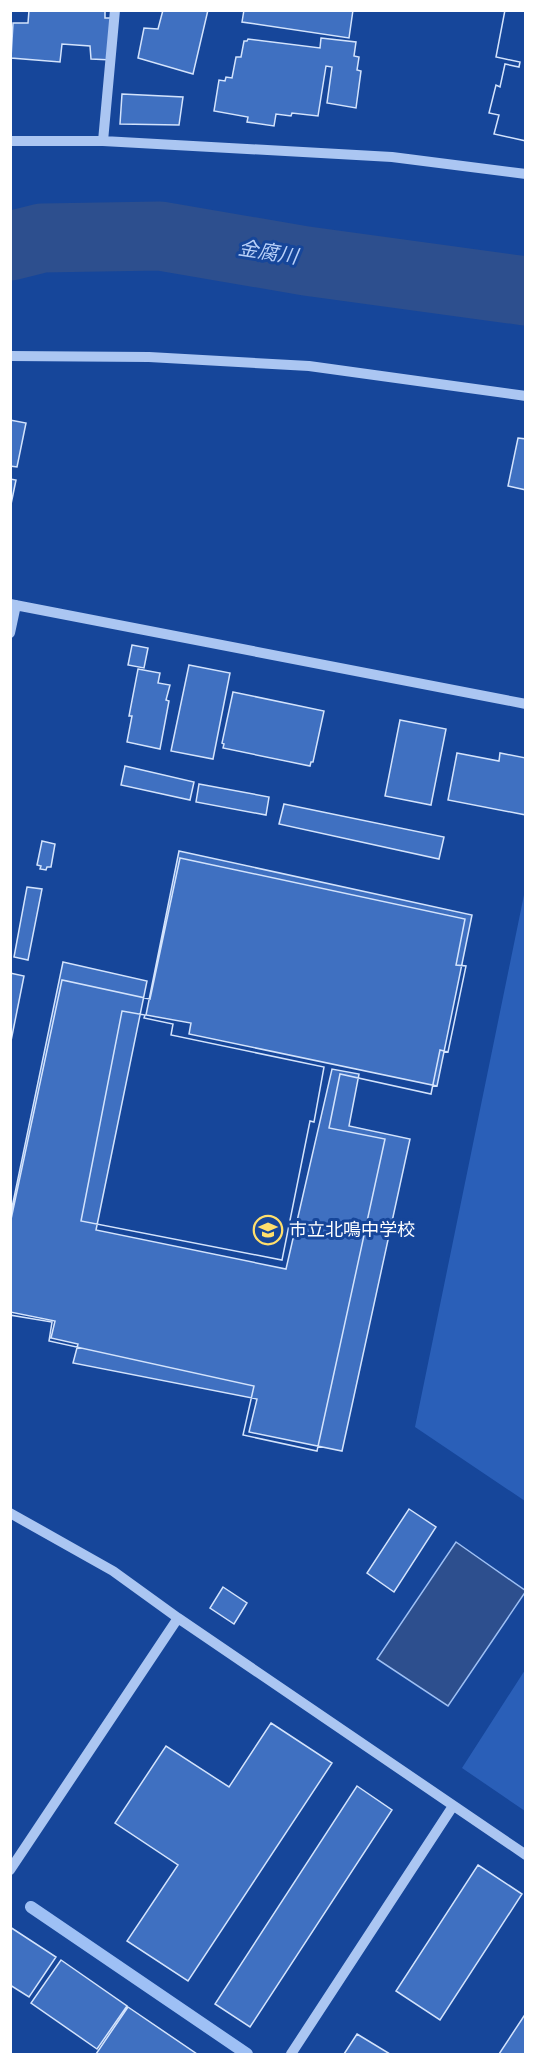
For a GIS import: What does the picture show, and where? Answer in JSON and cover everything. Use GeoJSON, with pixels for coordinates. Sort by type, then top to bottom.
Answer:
{"type":"FeatureCollection","features":[{"type":"Feature","properties":{"kind":"street"},"geometry":{"type":"LineString","coordinates":[[103,141],[115,10]]}},
{"type":"Feature","properties":{"kind":"street"},"geometry":{"type":"LineString","coordinates":[[10,141],[103,141],[392,157],[525,174]]}},
{"type":"Feature","properties":{"kind":"street"},"geometry":{"type":"LineString","coordinates":[[10,356],[149,357],[309,366],[525,396]]}},
{"type":"Feature","properties":{"kind":"street"},"geometry":{"type":"LineString","coordinates":[[10,633],[13,604],[525,704]]}},
{"type":"Feature","properties":{"kind":"street"},"geometry":{"type":"LineString","coordinates":[[10,1513],[113,1571],[178,1618],[525,1855]]}},
{"type":"Feature","properties":{"kind":"street"},"geometry":{"type":"LineString","coordinates":[[10,1870],[178,1618]]}},
{"type":"Feature","properties":{"kind":"street"},"geometry":{"type":"LineString","coordinates":[[291,2055],[453,1806]]}},
{"type":"Feature","properties":{"kind":"shaded area"},"geometry":{"type":"Polygon","coordinates":[[[525,890],[525,1501],[415,1427],[525,890]]]}},
{"type":"Feature","properties":{"kind":"shaded area"},"geometry":{"type":"Polygon","coordinates":[[[456,1542],[526,1591],[448,1706],[377,1659],[456,1542]]]}},
{"type":"Feature","properties":{"kind":"shaded area"},"geometry":{"type":"Polygon","coordinates":[[[525,1670],[525,1811],[462,1768],[525,1670]]]}},
{"type":"Feature","properties":{"kind":"building"},"geometry":{"type":"Polygon","coordinates":[[[29,10],[105,10],[105,18],[113,18],[112,60],[91,59],[90,46],[62,44],[60,62],[11,58],[13,23],[28,23],[29,10]]]}},
{"type":"Feature","properties":{"kind":"building"},"geometry":{"type":"Polygon","coordinates":[[[163,10],[208,10],[193,74],[138,58],[144,28],[158,29],[163,10]]]}},
{"type":"Feature","properties":{"kind":"building"},"geometry":{"type":"Polygon","coordinates":[[[244,10],[353,10],[349,38],[242,22],[244,10]]]}},
{"type":"Feature","properties":{"kind":"building"},"geometry":{"type":"Polygon","coordinates":[[[505,10],[526,10],[526,141],[494,134],[499,115],[489,113],[496,85],[500,87],[505,64],[519,67],[520,62],[496,57],[505,10]]]}},
{"type":"Feature","properties":{"kind":"building"},"geometry":{"type":"Polygon","coordinates":[[[505,10],[526,10],[526,141],[494,134],[499,115],[489,113],[496,85],[500,87],[505,64],[519,67],[520,62],[496,57],[505,10]]]}},
{"type":"Feature","properties":{"kind":"building"},"geometry":{"type":"Polygon","coordinates":[[[321,38],[356,42],[354,56],[359,57],[357,70],[361,71],[356,108],[327,103],[332,67],[326,66],[318,116],[276,114],[274,126],[247,122],[248,117],[214,111],[219,80],[225,81],[226,77],[232,78],[236,57],[241,57],[244,41],[248,39],[320,48],[321,38]]]}},
{"type":"Feature","properties":{"kind":"building"},"geometry":{"type":"Polygon","coordinates":[[[122,94],[183,97],[179,125],[120,124],[122,94]]]}},
{"type":"Feature","properties":{"kind":"building"},"geometry":{"type":"Polygon","coordinates":[[[10,420],[26,423],[17,467],[10,466],[10,420]]]}},
{"type":"Feature","properties":{"kind":"building"},"geometry":{"type":"Polygon","coordinates":[[[518,438],[526,439],[526,490],[508,486],[518,438]]]}},
{"type":"Feature","properties":{"kind":"building"},"geometry":{"type":"Polygon","coordinates":[[[10,479],[16,480],[10,509],[10,479]]]}},
{"type":"Feature","properties":{"kind":"building"},"geometry":{"type":"Polygon","coordinates":[[[132,645],[148,648],[144,668],[128,665],[132,645]]]}},
{"type":"Feature","properties":{"kind":"building"},"geometry":{"type":"Polygon","coordinates":[[[189,665],[230,673],[213,759],[171,751],[189,665]]]}},
{"type":"Feature","properties":{"kind":"building"},"geometry":{"type":"Polygon","coordinates":[[[138,669],[160,673],[158,683],[170,685],[160,749],[127,742],[132,716],[129,716],[138,669]]]}},
{"type":"Feature","properties":{"kind":"building"},"geometry":{"type":"Polygon","coordinates":[[[233,692],[324,711],[313,762],[310,766],[223,748],[222,743],[233,692]]]}},
{"type":"Feature","properties":{"kind":"building"},"geometry":{"type":"Polygon","coordinates":[[[400,720],[446,729],[431,805],[385,796],[400,720]]]}},
{"type":"Feature","properties":{"kind":"building"},"geometry":{"type":"Polygon","coordinates":[[[457,753],[499,761],[500,753],[526,758],[526,815],[448,800],[457,753]]]}},
{"type":"Feature","properties":{"kind":"building"},"geometry":{"type":"Polygon","coordinates":[[[125,766],[194,782],[190,800],[121,785],[125,766]]]}},
{"type":"Feature","properties":{"kind":"building"},"geometry":{"type":"Polygon","coordinates":[[[199,784],[269,797],[266,815],[196,802],[199,784]]]}},
{"type":"Feature","properties":{"kind":"building"},"geometry":{"type":"Polygon","coordinates":[[[284,804],[444,837],[439,859],[279,824],[284,804]]]}},
{"type":"Feature","properties":{"kind":"building"},"geometry":{"type":"Polygon","coordinates":[[[42,841],[55,844],[51,867],[47,867],[46,870],[40,869],[41,866],[37,865],[42,841]]]}},
{"type":"Feature","properties":{"kind":"building"},"geometry":{"type":"Polygon","coordinates":[[[179,851],[472,915],[437,1086],[189,1034],[191,1023],[146,1015],[179,851]]]}},
{"type":"Feature","properties":{"kind":"building"},"geometry":{"type":"Polygon","coordinates":[[[180,858],[465,919],[456,965],[466,966],[448,1052],[440,1050],[431,1094],[340,1074],[329,1128],[385,1139],[317,1451],[243,1435],[254,1386],[49,1341],[52,1322],[10,1315],[10,1224],[62,980],[150,999],[180,858]],[[122,1011],[81,1221],[282,1260],[310,1121],[314,1122],[324,1067],[171,1035],[173,1024],[144,1018],[145,1015],[122,1011]]]}},
{"type":"Feature","properties":{"kind":"building"},"geometry":{"type":"Polygon","coordinates":[[[180,858],[465,919],[456,965],[466,966],[448,1052],[440,1050],[431,1094],[340,1074],[329,1128],[385,1139],[317,1451],[243,1435],[254,1386],[49,1341],[52,1322],[10,1315],[10,1224],[62,980],[150,999],[180,858]]]}},
{"type":"Feature","properties":{"kind":"building"},"geometry":{"type":"Polygon","coordinates":[[[27,887],[42,889],[28,960],[14,957],[27,887]]]}},
{"type":"Feature","properties":{"kind":"building"},"geometry":{"type":"Polygon","coordinates":[[[63,962],[147,981],[96,1230],[286,1269],[332,1069],[359,1074],[349,1126],[410,1139],[342,1451],[249,1432],[257,1399],[73,1363],[78,1344],[51,1338],[55,1321],[10,1312],[10,1217],[63,962]]]}},
{"type":"Feature","properties":{"kind":"building"},"geometry":{"type":"Polygon","coordinates":[[[10,973],[24,976],[11,1041],[10,1041],[10,973]]]}},
{"type":"Feature","properties":{"kind":"building"},"geometry":{"type":"Polygon","coordinates":[[[122,1011],[145,1015],[144,1018],[173,1024],[171,1035],[324,1067],[314,1122],[310,1121],[282,1260],[81,1221],[122,1011]]]}},
{"type":"Feature","properties":{"kind":"building"},"geometry":{"type":"Polygon","coordinates":[[[409,1509],[436,1527],[394,1592],[367,1573],[409,1509]]]}},
{"type":"Feature","properties":{"kind":"building"},"geometry":{"type":"Polygon","coordinates":[[[223,1587],[247,1603],[234,1624],[210,1608],[223,1587]]]}},
{"type":"Feature","properties":{"kind":"building"},"geometry":{"type":"Polygon","coordinates":[[[271,1723],[332,1763],[188,1981],[127,1941],[178,1865],[115,1823],[166,1746],[229,1787],[271,1723]]]}},
{"type":"Feature","properties":{"kind":"building"},"geometry":{"type":"Polygon","coordinates":[[[357,1786],[392,1810],[250,2027],[215,2004],[357,1786]]]}},
{"type":"Feature","properties":{"kind":"building"},"geometry":{"type":"Polygon","coordinates":[[[478,1865],[522,1894],[440,2020],[396,1991],[478,1865]]]}},
{"type":"Feature","properties":{"kind":"building"},"geometry":{"type":"Polygon","coordinates":[[[10,1927],[56,1957],[29,1997],[10,1985],[10,1927]]]}},
{"type":"Feature","properties":{"kind":"building"},"geometry":{"type":"Polygon","coordinates":[[[61,1960],[127,2006],[97,2049],[31,2003],[61,1960]]]}},
{"type":"Feature","properties":{"kind":"building"},"geometry":{"type":"Polygon","coordinates":[[[128,2007],[197,2054],[96,2054],[128,2007]]]}},
{"type":"Feature","properties":{"kind":"building"},"geometry":{"type":"Polygon","coordinates":[[[526,2013],[526,2054],[499,2054],[526,2013]]]}},
{"type":"Feature","properties":{"kind":"building"},"geometry":{"type":"Polygon","coordinates":[[[357,2034],[390,2054],[344,2054],[357,2034]]]}},
{"type":"Feature","properties":{"kind":"waterway","name":"金腐川"},"geometry":{"type":"LineString","coordinates":[[10,246],[42,238],[160,236],[306,261],[526,291]]}},
{"type":"Feature","properties":{"kind":"waterway"},"geometry":{"type":"LineString","coordinates":[[31,1907],[247,2054]]}},
{"type":"Feature","properties":{"kind":"place","name":"市立北鳴中学校"},"geometry":{"type":"Point","coordinates":[268,1230]}}]}
